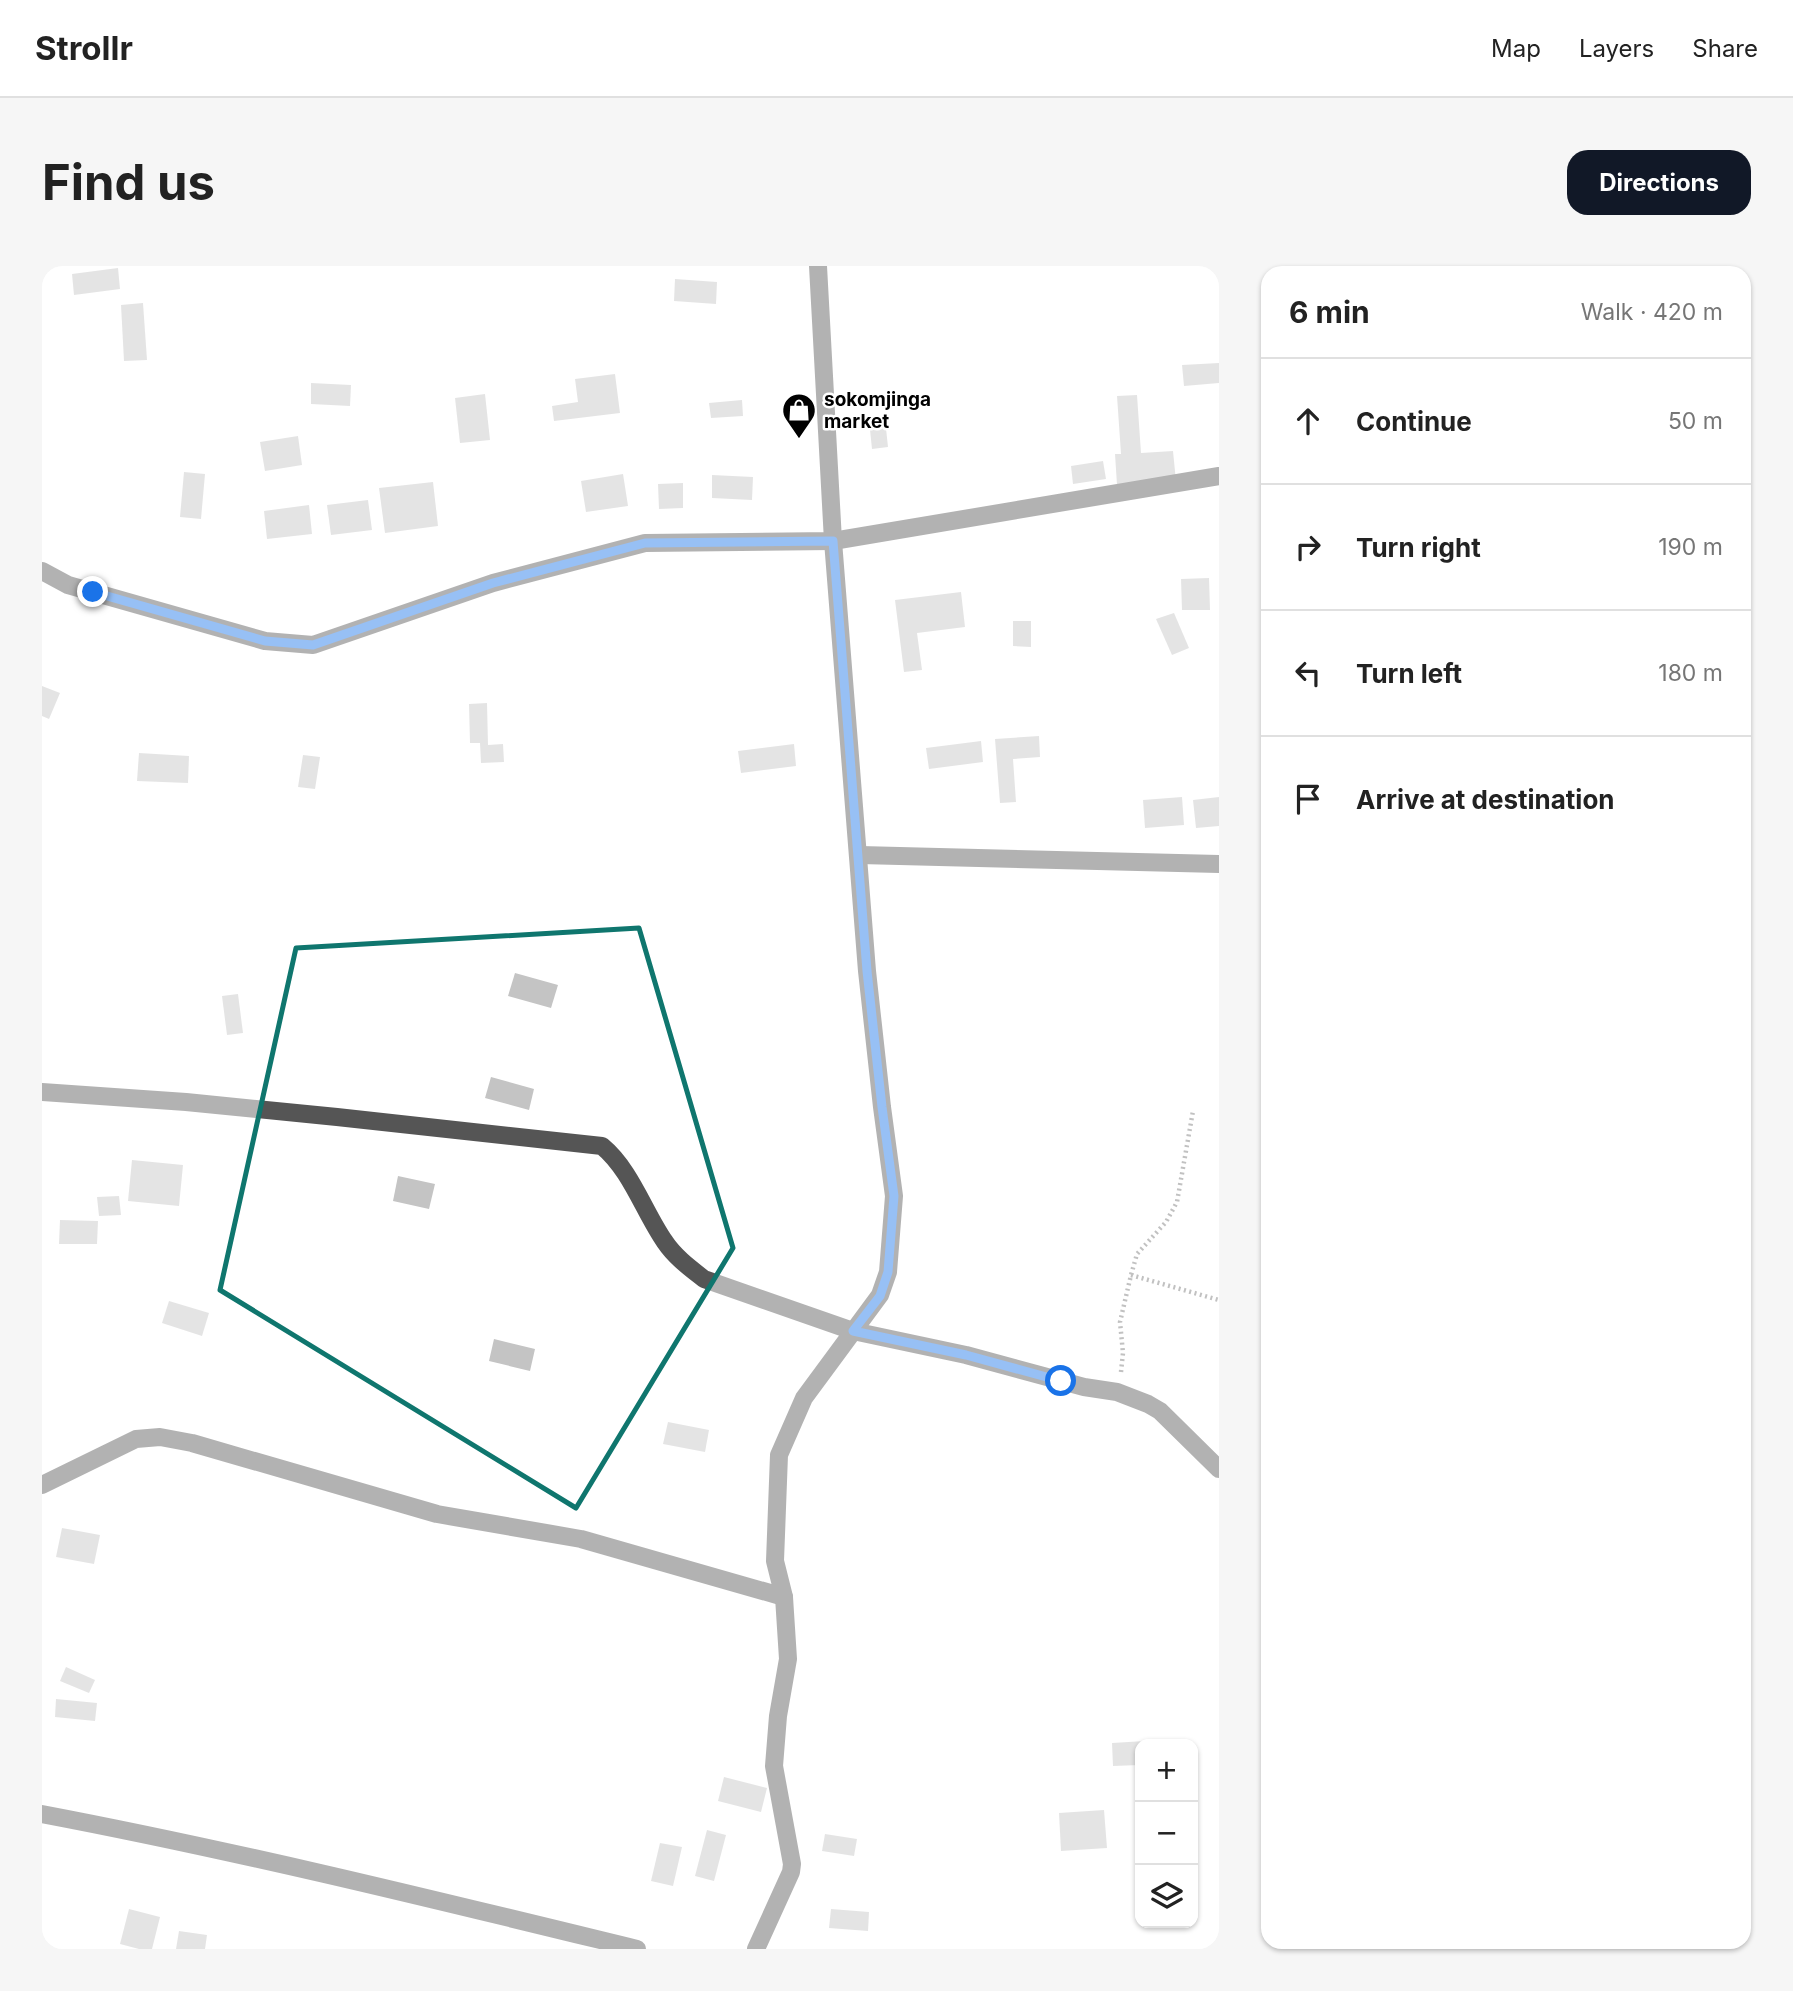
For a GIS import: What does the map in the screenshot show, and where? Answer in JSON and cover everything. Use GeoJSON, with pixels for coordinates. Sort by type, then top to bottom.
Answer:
{"type":"FeatureCollection","features":[{"type":"Feature","properties":{"kind":"street"},"geometry":{"type":"LineString","coordinates":[[756,1949],[791,1872],[792,1864],[774,1766],[778,1716],[788,1659],[784,1597],[775,1561],[779,1454],[804,1398],[880,1296],[888,1272],[894,1196],[867,971],[860,855],[833,541],[818,266]]}},
{"type":"Feature","properties":{"kind":"street"},"geometry":{"type":"LineString","coordinates":[[42,571],[68,585],[265,641],[313,645],[493,583],[645,543],[833,541],[1219,476]]}},
{"type":"Feature","properties":{"kind":"street"},"geometry":{"type":"LineString","coordinates":[[860,855],[1219,863]]}},
{"type":"Feature","properties":{"kind":"street"},"geometry":{"type":"LineString","coordinates":[[42,1092],[186,1102],[602,1146],[618,1163],[666,1244],[704,1279],[853,1331],[966,1355],[1084,1387],[1111,1391],[1148,1404],[1160,1411],[1219,1469]]}},
{"type":"Feature","properties":{"kind":"street"},"geometry":{"type":"LineString","coordinates":[[42,1485],[136,1439],[160,1437],[192,1443],[437,1514],[581,1539],[784,1597]]}},
{"type":"Feature","properties":{"kind":"street"},"geometry":{"type":"LineString","coordinates":[[42,1814],[414,1894],[638,1949]]}},
{"type":"Feature","properties":{"kind":"path"},"geometry":{"type":"LineString","coordinates":[[1111,1391],[1122,1369],[1120,1322],[1137,1254],[1166,1222],[1177,1202],[1193,1111]]}},
{"type":"Feature","properties":{"kind":"path"},"geometry":{"type":"LineString","coordinates":[[1131,1275],[1219,1300]]}},
{"type":"Feature","properties":{"kind":"highlighted area"},"geometry":{"type":"Polygon","coordinates":[[[639,928],[733,1248],[576,1508],[220,1290],[296,948],[639,928]]]}},
{"type":"Feature","properties":{"kind":"building"},"geometry":{"type":"Polygon","coordinates":[[[118,268],[120,289],[74,295],[72,274],[118,268]]]}},
{"type":"Feature","properties":{"kind":"building"},"geometry":{"type":"Polygon","coordinates":[[[675,279],[717,282],[716,304],[674,301],[675,279]]]}},
{"type":"Feature","properties":{"kind":"building"},"geometry":{"type":"Polygon","coordinates":[[[143,303],[147,360],[124,361],[121,305],[143,303]]]}},
{"type":"Feature","properties":{"kind":"building"},"geometry":{"type":"Polygon","coordinates":[[[1219,363],[1219,383],[1184,386],[1182,365],[1219,363]]]}},
{"type":"Feature","properties":{"kind":"building"},"geometry":{"type":"Polygon","coordinates":[[[615,374],[620,413],[554,421],[552,406],[578,402],[575,379],[615,374]]]}},
{"type":"Feature","properties":{"kind":"building"},"geometry":{"type":"Polygon","coordinates":[[[311,383],[351,385],[350,406],[311,404],[311,383]]]}},
{"type":"Feature","properties":{"kind":"building"},"geometry":{"type":"Polygon","coordinates":[[[485,394],[490,440],[460,443],[455,398],[485,394]]]}},
{"type":"Feature","properties":{"kind":"building"},"geometry":{"type":"Polygon","coordinates":[[[1137,395],[1141,453],[1173,451],[1176,481],[1117,485],[1115,454],[1121,454],[1117,396],[1137,395]]]}},
{"type":"Feature","properties":{"kind":"building"},"geometry":{"type":"Polygon","coordinates":[[[742,400],[743,416],[711,418],[709,403],[742,400]]]}},
{"type":"Feature","properties":{"kind":"building"},"geometry":{"type":"Polygon","coordinates":[[[885,419],[888,447],[872,449],[869,420],[885,419]]]}},
{"type":"Feature","properties":{"kind":"building"},"geometry":{"type":"Polygon","coordinates":[[[298,436],[302,465],[265,471],[260,442],[298,436]]]}},
{"type":"Feature","properties":{"kind":"building"},"geometry":{"type":"Polygon","coordinates":[[[1103,461],[1106,479],[1073,484],[1071,466],[1103,461]]]}},
{"type":"Feature","properties":{"kind":"building"},"geometry":{"type":"Polygon","coordinates":[[[184,472],[205,474],[201,519],[180,517],[184,472]]]}},
{"type":"Feature","properties":{"kind":"building"},"geometry":{"type":"Polygon","coordinates":[[[623,474],[628,506],[586,512],[581,481],[623,474]]]}},
{"type":"Feature","properties":{"kind":"building"},"geometry":{"type":"Polygon","coordinates":[[[712,475],[753,477],[752,500],[712,498],[712,475]]]}},
{"type":"Feature","properties":{"kind":"building"},"geometry":{"type":"Polygon","coordinates":[[[433,482],[438,526],[385,533],[379,488],[433,482]]]}},
{"type":"Feature","properties":{"kind":"building"},"geometry":{"type":"Polygon","coordinates":[[[683,483],[683,508],[659,509],[658,484],[683,483]]]}},
{"type":"Feature","properties":{"kind":"building"},"geometry":{"type":"Polygon","coordinates":[[[368,500],[372,530],[331,535],[327,505],[368,500]]]}},
{"type":"Feature","properties":{"kind":"building"},"geometry":{"type":"Polygon","coordinates":[[[309,505],[312,534],[267,539],[264,511],[309,505]]]}},
{"type":"Feature","properties":{"kind":"building"},"geometry":{"type":"Polygon","coordinates":[[[1209,578],[1210,610],[1182,610],[1181,579],[1209,578]]]}},
{"type":"Feature","properties":{"kind":"building"},"geometry":{"type":"Polygon","coordinates":[[[961,592],[965,627],[917,633],[922,670],[904,672],[895,600],[961,592]]]}},
{"type":"Feature","properties":{"kind":"building"},"geometry":{"type":"Polygon","coordinates":[[[1174,613],[1189,648],[1172,655],[1156,619],[1174,613]]]}},
{"type":"Feature","properties":{"kind":"building"},"geometry":{"type":"Polygon","coordinates":[[[1013,621],[1031,621],[1031,647],[1013,646],[1013,621]]]}},
{"type":"Feature","properties":{"kind":"building"},"geometry":{"type":"Polygon","coordinates":[[[42,686],[60,693],[49,719],[42,716],[42,686]]]}},
{"type":"Feature","properties":{"kind":"building"},"geometry":{"type":"Polygon","coordinates":[[[487,703],[488,745],[503,744],[504,762],[481,763],[480,743],[470,743],[469,704],[487,703]]]}},
{"type":"Feature","properties":{"kind":"building"},"geometry":{"type":"Polygon","coordinates":[[[1039,736],[1040,757],[1013,759],[1016,802],[1000,803],[995,739],[1039,736]]]}},
{"type":"Feature","properties":{"kind":"building"},"geometry":{"type":"Polygon","coordinates":[[[981,741],[983,762],[929,769],[926,748],[981,741]]]}},
{"type":"Feature","properties":{"kind":"building"},"geometry":{"type":"Polygon","coordinates":[[[794,744],[796,766],[741,773],[738,751],[794,744]]]}},
{"type":"Feature","properties":{"kind":"building"},"geometry":{"type":"Polygon","coordinates":[[[139,753],[189,756],[188,783],[137,781],[139,753]]]}},
{"type":"Feature","properties":{"kind":"building"},"geometry":{"type":"Polygon","coordinates":[[[303,755],[320,757],[315,789],[298,787],[303,755]]]}},
{"type":"Feature","properties":{"kind":"building"},"geometry":{"type":"Polygon","coordinates":[[[1182,797],[1184,825],[1145,828],[1143,800],[1182,797]]]}},
{"type":"Feature","properties":{"kind":"building"},"geometry":{"type":"Polygon","coordinates":[[[1219,797],[1219,826],[1196,828],[1193,800],[1219,797]]]}},
{"type":"Feature","properties":{"kind":"building"},"geometry":{"type":"Polygon","coordinates":[[[515,973],[558,985],[551,1008],[508,996],[515,973]]]}},
{"type":"Feature","properties":{"kind":"building"},"geometry":{"type":"Polygon","coordinates":[[[238,994],[243,1033],[227,1035],[222,996],[238,994]]]}},
{"type":"Feature","properties":{"kind":"building"},"geometry":{"type":"Polygon","coordinates":[[[491,1077],[534,1089],[529,1110],[485,1098],[491,1077]]]}},
{"type":"Feature","properties":{"kind":"building"},"geometry":{"type":"Polygon","coordinates":[[[132,1160],[183,1165],[179,1206],[128,1201],[132,1160]]]}},
{"type":"Feature","properties":{"kind":"building"},"geometry":{"type":"Polygon","coordinates":[[[398,1176],[435,1184],[429,1209],[393,1201],[398,1176]]]}},
{"type":"Feature","properties":{"kind":"building"},"geometry":{"type":"Polygon","coordinates":[[[119,1196],[121,1215],[99,1216],[97,1197],[119,1196]]]}},
{"type":"Feature","properties":{"kind":"building"},"geometry":{"type":"Polygon","coordinates":[[[60,1220],[98,1221],[97,1244],[59,1244],[60,1220]]]}},
{"type":"Feature","properties":{"kind":"building"},"geometry":{"type":"Polygon","coordinates":[[[169,1301],[209,1313],[202,1336],[162,1323],[169,1301]]]}},
{"type":"Feature","properties":{"kind":"building"},"geometry":{"type":"Polygon","coordinates":[[[494,1339],[535,1349],[530,1371],[489,1361],[494,1339]]]}},
{"type":"Feature","properties":{"kind":"building"},"geometry":{"type":"Polygon","coordinates":[[[668,1422],[709,1430],[705,1452],[663,1444],[668,1422]]]}},
{"type":"Feature","properties":{"kind":"building"},"geometry":{"type":"Polygon","coordinates":[[[62,1528],[100,1535],[94,1564],[56,1557],[62,1528]]]}},
{"type":"Feature","properties":{"kind":"building"},"geometry":{"type":"Polygon","coordinates":[[[66,1667],[95,1680],[89,1693],[60,1681],[66,1667]]]}},
{"type":"Feature","properties":{"kind":"building"},"geometry":{"type":"Polygon","coordinates":[[[56,1699],[97,1703],[95,1721],[55,1717],[56,1699]]]}},
{"type":"Feature","properties":{"kind":"building"},"geometry":{"type":"Polygon","coordinates":[[[1135,1742],[1135,1765],[1113,1766],[1112,1743],[1135,1742]]]}},
{"type":"Feature","properties":{"kind":"building"},"geometry":{"type":"Polygon","coordinates":[[[724,1777],[767,1788],[761,1812],[718,1801],[724,1777]]]}},
{"type":"Feature","properties":{"kind":"building"},"geometry":{"type":"Polygon","coordinates":[[[1104,1810],[1107,1848],[1061,1851],[1059,1813],[1104,1810]]]}},
{"type":"Feature","properties":{"kind":"building"},"geometry":{"type":"Polygon","coordinates":[[[707,1830],[726,1835],[714,1881],[695,1876],[707,1830]]]}},
{"type":"Feature","properties":{"kind":"building"},"geometry":{"type":"Polygon","coordinates":[[[825,1834],[857,1839],[854,1856],[822,1851],[825,1834]]]}},
{"type":"Feature","properties":{"kind":"building"},"geometry":{"type":"Polygon","coordinates":[[[660,1843],[682,1847],[673,1886],[651,1881],[660,1843]]]}},
{"type":"Feature","properties":{"kind":"building"},"geometry":{"type":"Polygon","coordinates":[[[129,1909],[160,1917],[152,1949],[120,1944],[129,1909]]]}},
{"type":"Feature","properties":{"kind":"building"},"geometry":{"type":"Polygon","coordinates":[[[831,1909],[869,1912],[868,1931],[829,1928],[831,1909]]]}},
{"type":"Feature","properties":{"kind":"building"},"geometry":{"type":"Polygon","coordinates":[[[179,1931],[207,1935],[205,1949],[176,1949],[179,1931]]]}},
{"type":"Feature","properties":{"kind":"place","name":"sokomjinga market"},"geometry":{"type":"Point","coordinates":[799,440]}},
{"type":"Feature","properties":{"kind":"route"},"geometry":{"type":"LineString","coordinates":[[93,592],[265,641],[313,645],[493,583],[645,543],[833,541],[860,855],[867,971],[894,1196],[888,1272],[880,1296],[853,1331],[966,1355],[1061,1381]]}}]}
